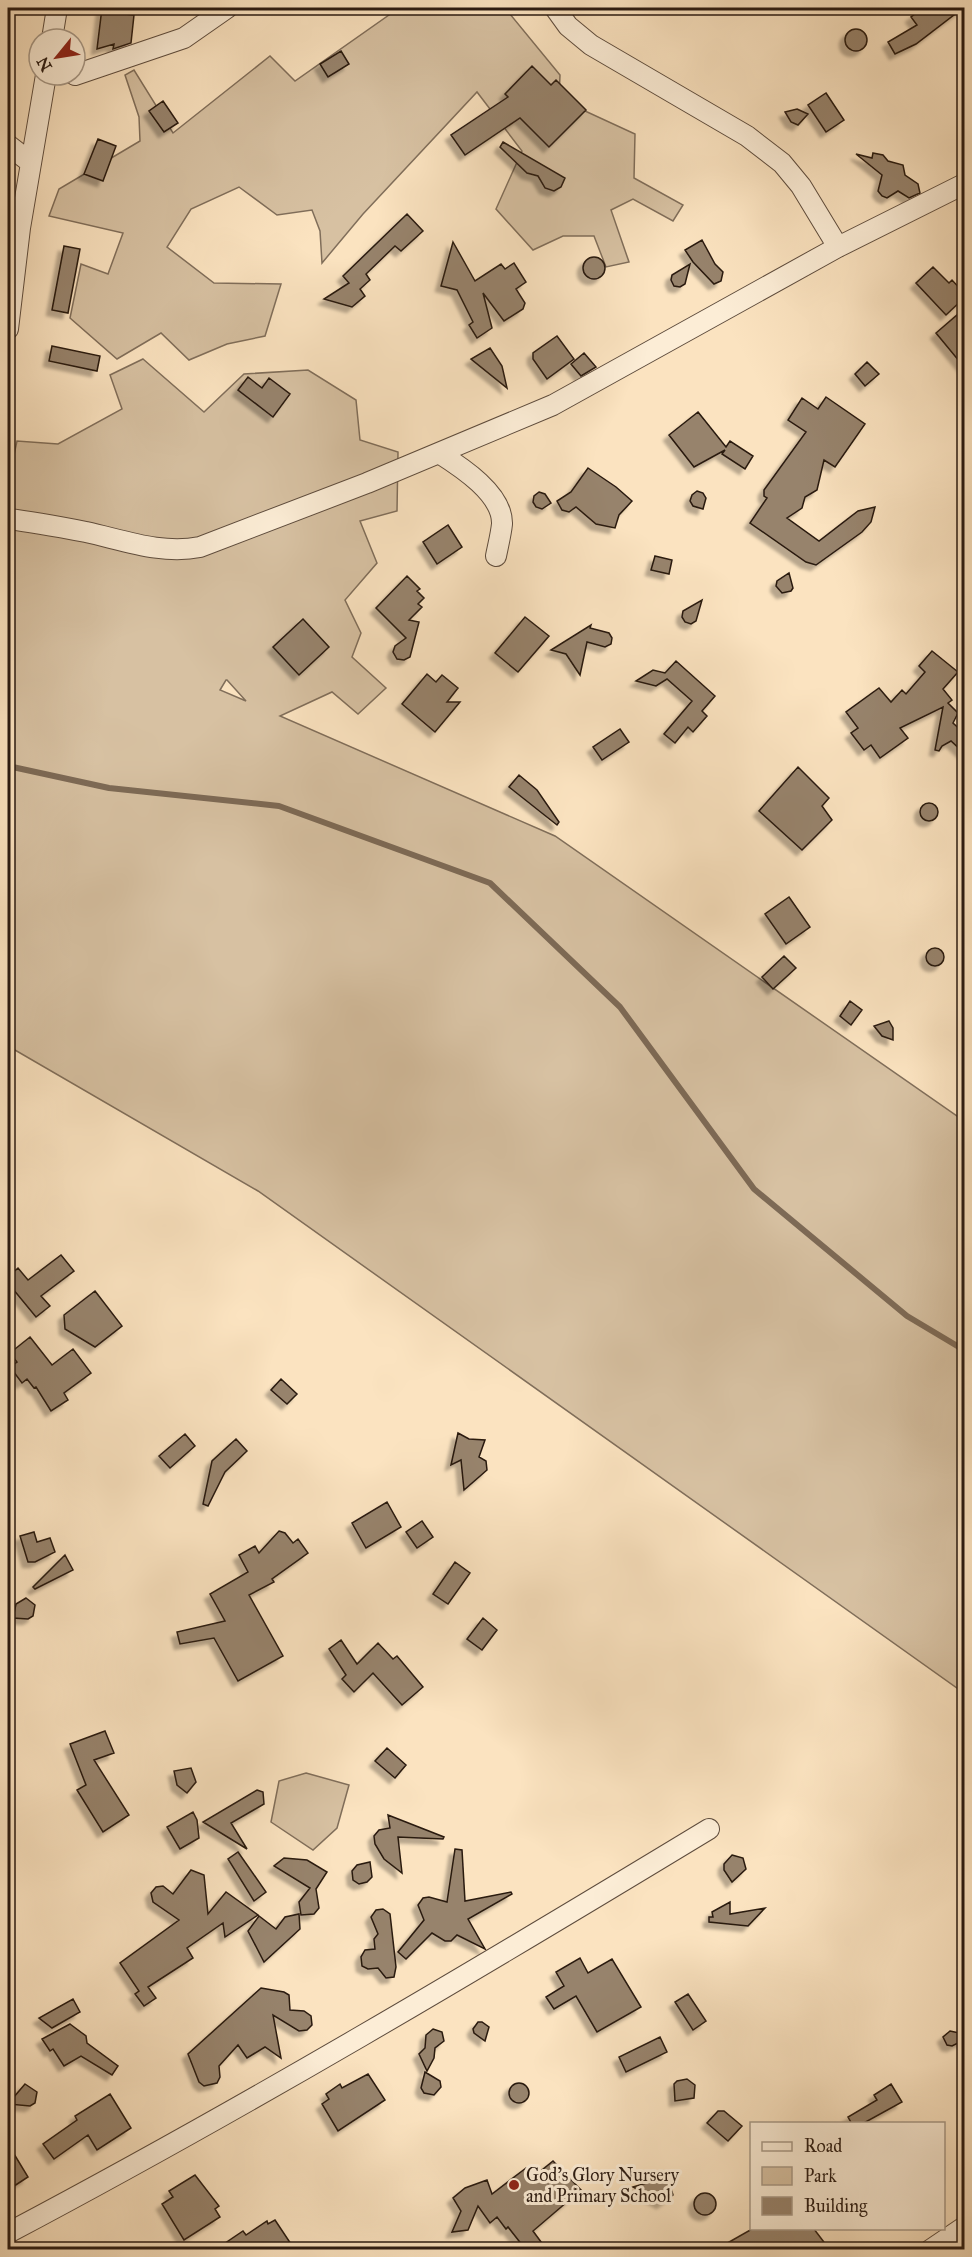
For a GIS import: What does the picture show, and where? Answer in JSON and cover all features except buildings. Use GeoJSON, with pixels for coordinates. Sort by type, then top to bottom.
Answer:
{"type":"FeatureCollection","features":[{"type":"Feature","properties":{"kind":"street"},"geometry":{"type":"LineString","coordinates":[[54,27],[57,8]]}},
{"type":"Feature","properties":{"kind":"street"},"geometry":{"type":"LineString","coordinates":[[87,71],[184,38],[227,8]]}},
{"type":"Feature","properties":{"kind":"street"},"geometry":{"type":"LineString","coordinates":[[555,8],[568,26],[591,45],[740,132],[782,163],[801,186],[838,247]]}},
{"type":"Feature","properties":{"kind":"street"},"geometry":{"type":"LineString","coordinates":[[8,329],[30,162],[44,87]]}},
{"type":"Feature","properties":{"kind":"street"},"geometry":{"type":"LineString","coordinates":[[8,145],[30,162]]}},
{"type":"Feature","properties":{"kind":"street"},"geometry":{"type":"LineString","coordinates":[[8,519],[86,532],[133,544],[189,549],[213,543],[516,422],[593,384],[838,247],[964,184]]}},
{"type":"Feature","properties":{"kind":"street"},"geometry":{"type":"LineString","coordinates":[[439,453],[470,472],[498,507],[502,522],[496,556]]}},
{"type":"Feature","properties":{"kind":"street"},"geometry":{"type":"LineString","coordinates":[[8,2233],[162,2151],[486,1963],[709,1829]]}},
{"type":"Feature","properties":{"kind":"street"},"geometry":{"type":"LineString","coordinates":[[930,2250],[964,2227]]}},
{"type":"Feature","properties":{"kind":"green space"},"geometry":{"type":"Polygon","coordinates":[[[399,8],[505,8],[560,75],[559,99],[635,134],[634,178],[683,205],[673,221],[633,199],[611,210],[629,262],[606,267],[594,236],[563,236],[533,250],[496,209],[522,151],[477,92],[363,214],[322,263],[320,231],[312,210],[277,215],[239,187],[191,209],[167,247],[214,283],[281,284],[265,336],[227,344],[189,360],[161,333],[117,359],[70,318],[81,264],[108,274],[123,233],[49,216],[59,189],[140,141],[139,117],[125,75],[134,70],[173,133],[270,56],[295,81],[399,8]]]}},
{"type":"Feature","properties":{"kind":"green space"},"geometry":{"type":"Polygon","coordinates":[[[143,359],[204,412],[244,374],[308,370],[356,400],[360,440],[398,452],[397,511],[360,521],[377,563],[345,600],[361,633],[352,657],[386,688],[358,714],[332,692],[280,716],[555,836],[964,1121],[964,1693],[258,1191],[8,1046],[8,482],[17,441],[58,444],[122,409],[110,375],[143,359]],[[227,680],[220,690],[246,701],[227,680]]]}},
{"type":"Feature","properties":{"kind":"green space"},"geometry":{"type":"Polygon","coordinates":[[[306,1773],[349,1785],[337,1828],[313,1850],[271,1822],[279,1781],[306,1773]]]}},
{"type":"Feature","properties":{"kind":"waterway"},"geometry":{"type":"LineString","coordinates":[[8,766],[109,788],[279,806],[490,883],[620,1007],[754,1189],[907,1316],[964,1350]]}},
{"type":"Feature","properties":{"kind":"place","name":"God's Glory Nursery and Primary School"},"geometry":{"type":"Point","coordinates":[514,2185]}}]}
